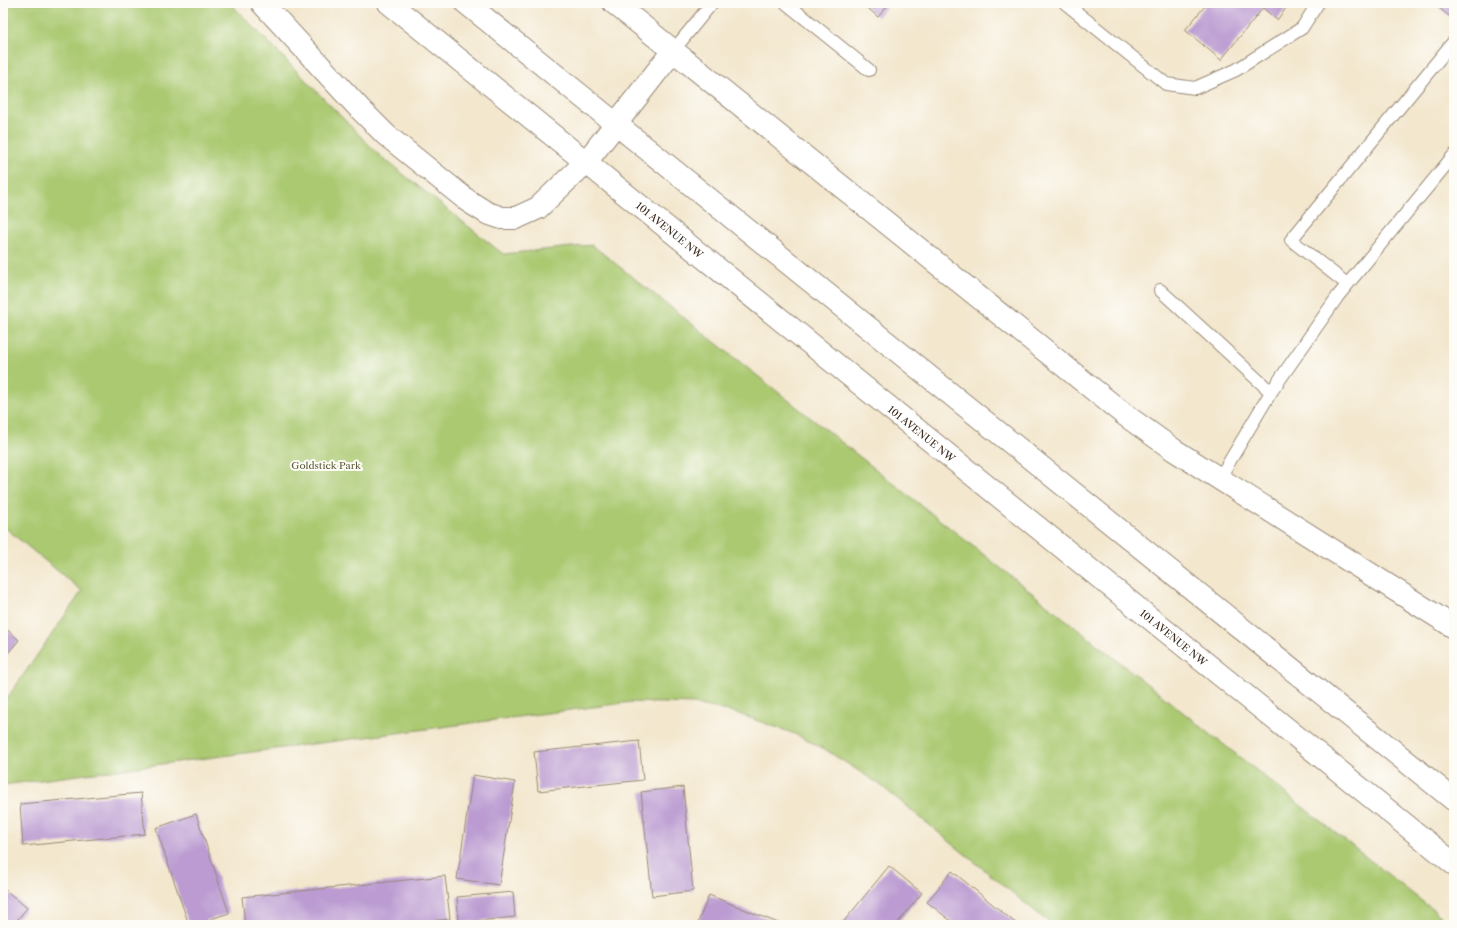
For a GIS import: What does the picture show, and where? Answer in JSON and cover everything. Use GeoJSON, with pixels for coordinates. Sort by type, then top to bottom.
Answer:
{"type":"FeatureCollection","features":[{"type":"Feature","properties":{"kind":"main road"},"geometry":{"type":"LineString","coordinates":[[262,3],[360,110],[386,135],[468,201],[487,213],[502,218],[516,218],[538,208],[586,162],[673,51]]}},
{"type":"Feature","properties":{"kind":"main road","name":"101 AVENUE NW"},"geometry":{"type":"LineString","coordinates":[[389,3],[1454,864]]}},
{"type":"Feature","properties":{"kind":"main road"},"geometry":{"type":"LineString","coordinates":[[466,3],[1454,800]]}},
{"type":"Feature","properties":{"kind":"main road"},"geometry":{"type":"LineString","coordinates":[[614,3],[1125,415],[1174,450],[1219,479],[1454,627]]}},
{"type":"Feature","properties":{"kind":"lane"},"geometry":{"type":"LineString","coordinates":[[673,51],[712,3]]}},
{"type":"Feature","properties":{"kind":"lane"},"geometry":{"type":"LineString","coordinates":[[786,3],[869,70]]}},
{"type":"Feature","properties":{"kind":"lane"},"geometry":{"type":"LineString","coordinates":[[1065,3],[1166,84],[1195,88],[1236,70],[1302,28],[1318,3]]}},
{"type":"Feature","properties":{"kind":"lane"},"geometry":{"type":"LineString","coordinates":[[1347,284],[1291,240],[1454,41]]}},
{"type":"Feature","properties":{"kind":"lane"},"geometry":{"type":"LineString","coordinates":[[1219,479],[1271,392],[1347,284],[1454,155]]}},
{"type":"Feature","properties":{"kind":"lane"},"geometry":{"type":"LineString","coordinates":[[1160,290],[1271,392]]}},
{"type":"Feature","properties":{"kind":"green space","name":"Goldstick Park"},"geometry":{"type":"Polygon","coordinates":[[[3,3],[230,3],[378,154],[503,254],[592,245],[1452,925],[1052,925],[879,784],[826,750],[795,734],[733,712],[694,704],[631,702],[3,785],[3,704],[82,591],[3,526],[3,3]]]}},
{"type":"Feature","properties":{"kind":"building"},"geometry":{"type":"Polygon","coordinates":[[[862,3],[890,3],[878,17],[862,3]]]}},
{"type":"Feature","properties":{"kind":"building"},"geometry":{"type":"Polygon","coordinates":[[[1202,3],[1290,3],[1277,20],[1263,8],[1221,60],[1185,30],[1205,6],[1202,3]]]}},
{"type":"Feature","properties":{"kind":"building"},"geometry":{"type":"Polygon","coordinates":[[[1433,3],[1454,3],[1454,20],[1433,3]]]}},
{"type":"Feature","properties":{"kind":"building"},"geometry":{"type":"Polygon","coordinates":[[[3,626],[19,640],[3,659],[3,626]]]}},
{"type":"Feature","properties":{"kind":"building"},"geometry":{"type":"Polygon","coordinates":[[[639,741],[643,780],[538,791],[534,752],[639,741]]]}},
{"type":"Feature","properties":{"kind":"building"},"geometry":{"type":"Polygon","coordinates":[[[473,775],[515,782],[499,885],[457,879],[473,775]]]}},
{"type":"Feature","properties":{"kind":"building"},"geometry":{"type":"Polygon","coordinates":[[[683,787],[693,891],[652,896],[641,792],[683,787]]]}},
{"type":"Feature","properties":{"kind":"building"},"geometry":{"type":"Polygon","coordinates":[[[141,793],[145,834],[23,846],[20,804],[141,793]]]}},
{"type":"Feature","properties":{"kind":"building"},"geometry":{"type":"Polygon","coordinates":[[[196,814],[229,913],[189,925],[156,828],[196,814]]]}},
{"type":"Feature","properties":{"kind":"building"},"geometry":{"type":"Polygon","coordinates":[[[889,866],[922,893],[896,925],[841,925],[889,866]]]}},
{"type":"Feature","properties":{"kind":"building"},"geometry":{"type":"Polygon","coordinates":[[[952,871],[1018,925],[956,925],[927,902],[952,871]]]}},
{"type":"Feature","properties":{"kind":"building"},"geometry":{"type":"Polygon","coordinates":[[[445,876],[450,919],[387,925],[245,925],[242,897],[445,876]]]}},
{"type":"Feature","properties":{"kind":"building"},"geometry":{"type":"Polygon","coordinates":[[[3,888],[27,908],[13,925],[3,925],[3,888]]]}},
{"type":"Feature","properties":{"kind":"building"},"geometry":{"type":"Polygon","coordinates":[[[513,892],[515,917],[459,923],[457,897],[513,892]]]}},
{"type":"Feature","properties":{"kind":"building"},"geometry":{"type":"Polygon","coordinates":[[[709,895],[783,925],[697,925],[709,895]]]}}]}
